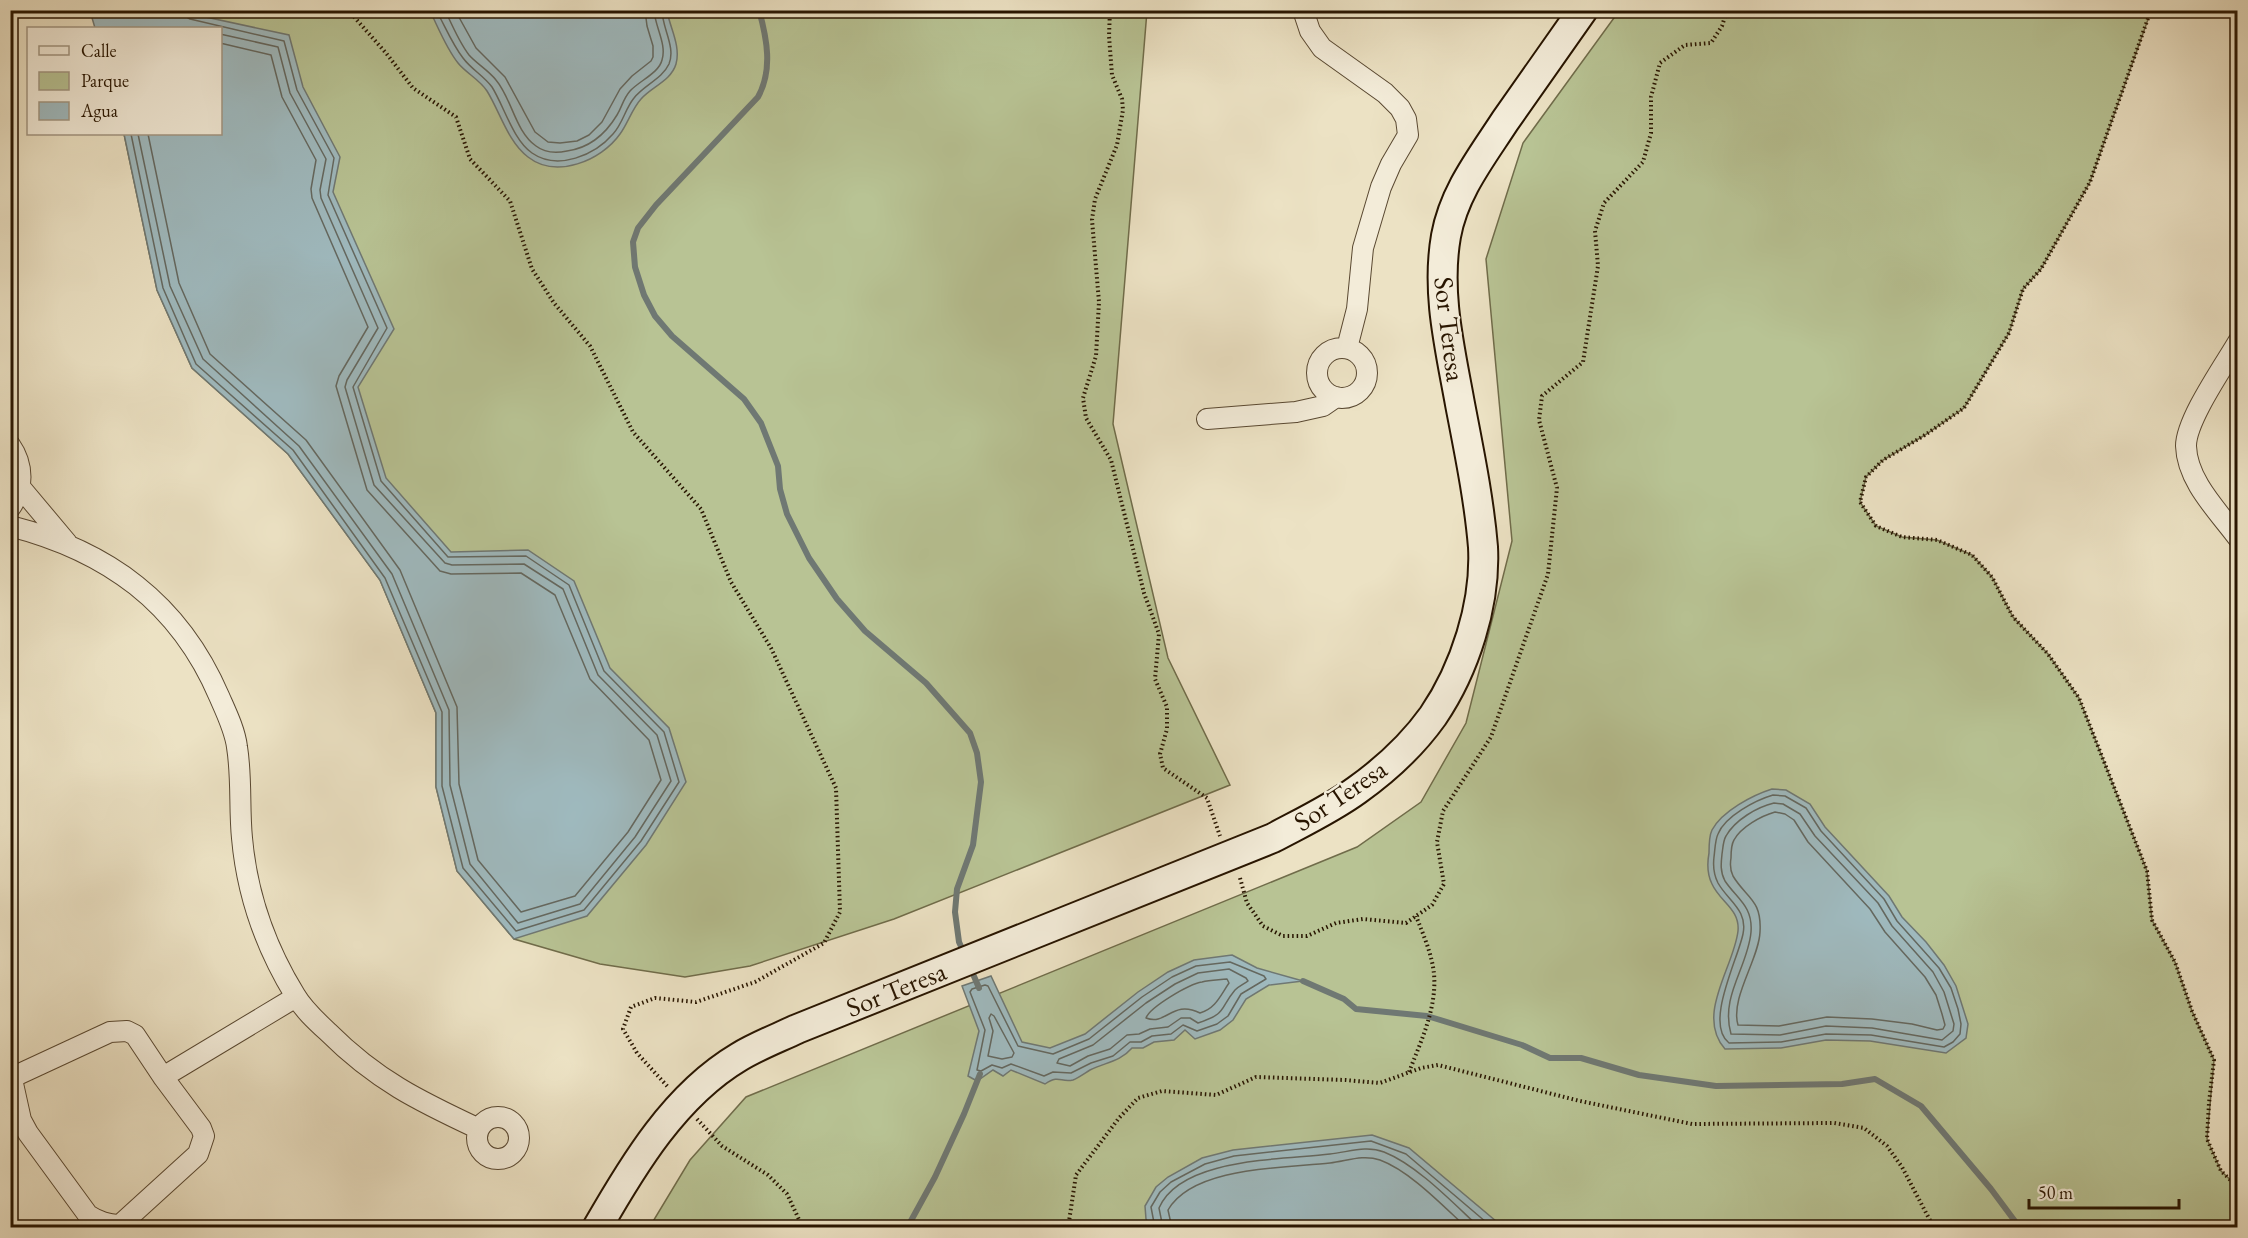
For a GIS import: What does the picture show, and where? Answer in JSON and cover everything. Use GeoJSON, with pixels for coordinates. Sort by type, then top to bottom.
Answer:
{"type":"FeatureCollection","features":[{"type":"Feature","properties":{"kind":"street"},"geometry":{"type":"LineString","coordinates":[[1303,10],[1310,31],[1322,48],[1385,93],[1400,108],[1406,119],[1408,135],[1381,187],[1363,248],[1357,309],[1347,348]]}},
{"type":"Feature","properties":{"kind":"street","name":"Sor Teresa"},"geometry":{"type":"LineString","coordinates":[[597,1227],[644,1149],[667,1120],[713,1075],[738,1057],[917,981],[1273,838],[1356,791],[1413,740],[1433,716],[1461,661],[1471,634],[1482,583],[1483,549],[1478,503],[1443,304],[1443,261],[1447,234],[1453,209],[1466,182],[1583,10]]}},
{"type":"Feature","properties":{"kind":"street"},"geometry":{"type":"LineString","coordinates":[[2238,342],[2191,424],[2186,445],[2189,464],[2202,491],[2238,538]]}},
{"type":"Feature","properties":{"kind":"street"},"geometry":{"type":"LineString","coordinates":[[1337,348],[1347,348],[1356,352],[1363,359],[1366,378],[1362,387],[1355,394],[1336,397],[1327,393],[1320,386],[1317,367],[1328,352],[1337,348]]}},
{"type":"Feature","properties":{"kind":"street"},"geometry":{"type":"LineString","coordinates":[[1207,419],[1296,412],[1323,406],[1336,397]]}},
{"type":"Feature","properties":{"kind":"street"},"geometry":{"type":"LineString","coordinates":[[10,445],[16,453],[21,470],[20,487],[10,508]]}},
{"type":"Feature","properties":{"kind":"street"},"geometry":{"type":"LineString","coordinates":[[20,487],[67,543]]}},
{"type":"Feature","properties":{"kind":"street"},"geometry":{"type":"LineString","coordinates":[[10,526],[67,543],[120,572],[162,607],[191,644],[212,680],[228,716],[237,745],[242,836],[252,899],[263,934],[296,997],[348,1052],[380,1077],[416,1100],[479,1129]]}},
{"type":"Feature","properties":{"kind":"street"},"geometry":{"type":"LineString","coordinates":[[163,1077],[296,997]]}},
{"type":"Feature","properties":{"kind":"street"},"geometry":{"type":"LineString","coordinates":[[127,1031],[135,1035],[201,1128],[204,1136],[202,1146],[198,1154],[121,1226],[106,1224],[88,1215],[21,1120],[12,1074],[110,1032],[127,1031]]}},
{"type":"Feature","properties":{"kind":"path"},"geometry":{"type":"LineString","coordinates":[[348,10],[413,88],[456,117],[470,159],[510,201],[532,269],[554,303],[590,346],[633,432],[701,509],[731,582],[771,648],[836,788],[840,912],[824,943],[755,982],[696,1002],[655,998],[631,1007],[623,1029],[637,1053],[668,1088]]}},
{"type":"Feature","properties":{"kind":"path"},"geometry":{"type":"LineString","coordinates":[[1110,10],[1112,75],[1122,99],[1123,110],[1117,145],[1095,199],[1092,220],[1099,302],[1096,356],[1083,398],[1086,418],[1111,460],[1144,593],[1159,634],[1155,679],[1167,707],[1167,729],[1160,754],[1163,768],[1207,798],[1220,836]]}},
{"type":"Feature","properties":{"kind":"path"},"geometry":{"type":"LineString","coordinates":[[1240,878],[1247,903],[1263,926],[1283,936],[1307,936],[1336,923],[1363,919],[1406,923],[1432,905],[1444,884],[1437,842],[1443,811],[1491,737],[1548,574],[1557,488],[1539,420],[1542,396],[1583,362],[1598,266],[1595,231],[1604,203],[1643,162],[1652,133],[1651,97],[1660,63],[1684,45],[1710,43],[1722,26],[1727,10]]}},
{"type":"Feature","properties":{"kind":"path"},"geometry":{"type":"LineString","coordinates":[[2151,10],[2090,182],[2041,269],[2023,289],[2009,333],[1964,408],[1883,460],[1866,477],[1860,502],[1876,526],[1902,537],[1937,540],[1972,555],[1992,577],[2013,617],[2048,654],[2079,698],[2147,872],[2152,920],[2175,962],[2192,1011],[2214,1060],[2207,1139],[2221,1172],[2238,1187]]}},
{"type":"Feature","properties":{"kind":"path"},"geometry":{"type":"LineString","coordinates":[[1409,1072],[1425,1030],[1432,1003],[1434,971],[1416,916]]}},
{"type":"Feature","properties":{"kind":"path"},"geometry":{"type":"LineString","coordinates":[[1068,1227],[1076,1175],[1119,1118],[1138,1098],[1162,1091],[1216,1095],[1256,1077],[1380,1083],[1409,1072],[1438,1065],[1580,1101],[1692,1124],[1834,1123],[1864,1128],[1887,1146],[1902,1167],[1934,1227]]}},
{"type":"Feature","properties":{"kind":"path"},"geometry":{"type":"LineString","coordinates":[[696,1117],[722,1146],[768,1175],[787,1194],[803,1227]]}},
{"type":"Feature","properties":{"kind":"green space"},"geometry":{"type":"Polygon","coordinates":[[[98,11],[1147,11],[1113,424],[1168,658],[1230,785],[894,919],[750,966],[685,977],[600,964],[514,939],[457,871],[436,787],[436,713],[380,580],[288,454],[192,368],[157,290],[124,135],[222,135],[222,27],[98,11]]]}},
{"type":"Feature","properties":{"kind":"green space"},"geometry":{"type":"Polygon","coordinates":[[[1619,11],[2151,11],[2090,182],[2041,269],[2023,289],[2009,333],[1964,408],[1883,460],[1866,477],[1860,502],[1876,526],[1902,537],[1937,540],[1972,555],[1992,577],[2013,617],[2048,654],[2079,698],[2147,871],[2152,920],[2175,962],[2192,1011],[2214,1060],[2207,1139],[2221,1171],[2237,1186],[2237,1227],[649,1228],[690,1160],[746,1097],[1357,847],[1421,802],[1466,723],[1512,541],[1486,259],[1523,143],[1619,11]]]}},
{"type":"Feature","properties":{"kind":"water"},"geometry":{"type":"Polygon","coordinates":[[[90,11],[178,11],[289,35],[303,87],[340,157],[333,192],[394,329],[358,387],[386,478],[451,552],[528,550],[574,581],[610,668],[669,728],[686,782],[646,845],[587,916],[514,939],[457,871],[436,787],[436,713],[380,580],[288,454],[192,368],[157,290],[124,135],[222,135],[222,27],[95,27],[90,11]]]}},
{"type":"Feature","properties":{"kind":"water"},"geometry":{"type":"Polygon","coordinates":[[[430,11],[667,11],[676,44],[676,64],[670,75],[641,99],[612,144],[590,159],[577,164],[564,167],[552,166],[539,163],[521,151],[487,91],[481,83],[461,67],[454,57],[430,11]]]}},
{"type":"Feature","properties":{"kind":"water"},"geometry":{"type":"Polygon","coordinates":[[[1772,789],[1786,790],[1810,804],[1825,827],[1889,896],[1902,917],[1944,965],[1956,986],[1968,1024],[1966,1038],[1946,1053],[1870,1041],[1826,1040],[1781,1048],[1725,1049],[1717,1036],[1714,1021],[1715,1006],[1735,945],[1738,923],[1733,911],[1715,890],[1710,880],[1708,865],[1710,838],[1717,823],[1730,810],[1772,789]]]}},
{"type":"Feature","properties":{"kind":"water"},"geometry":{"type":"Polygon","coordinates":[[[1232,955],[1257,968],[1303,981],[1269,985],[1246,999],[1233,1020],[1220,1030],[1195,1039],[1185,1030],[1174,1040],[1154,1042],[1143,1048],[1132,1048],[1118,1059],[1090,1070],[1073,1080],[1057,1079],[1045,1084],[1011,1070],[1003,1076],[993,1070],[977,1081],[968,1076],[979,1031],[962,986],[991,976],[1022,1042],[1050,1048],[1085,1034],[1138,992],[1168,972],[1194,960],[1232,955]]]}},
{"type":"Feature","properties":{"kind":"water"},"geometry":{"type":"Polygon","coordinates":[[[1372,1135],[1409,1148],[1503,1227],[1150,1228],[1146,1219],[1145,1206],[1156,1187],[1168,1177],[1202,1158],[1233,1150],[1372,1135]]]}},
{"type":"Feature","properties":{"kind":"waterway"},"geometry":{"type":"LineString","coordinates":[[759,10],[767,54],[763,87],[758,97],[656,205],[638,228],[633,242],[635,267],[644,295],[655,316],[672,336],[744,399],[761,423],[778,466],[780,489],[787,514],[809,558],[837,599],[865,631],[926,683],[970,733],[977,753],[981,782],[973,845],[957,889],[955,912],[959,942],[965,955]]}},
{"type":"Feature","properties":{"kind":"waterway"},"geometry":{"type":"LineString","coordinates":[[970,967],[979,988]]}},
{"type":"Feature","properties":{"kind":"waterway"},"geometry":{"type":"LineString","coordinates":[[1303,981],[1344,999],[1356,1009],[1427,1016],[1522,1045],[1550,1058],[1581,1058],[1639,1075],[1716,1086],[1842,1084],[1875,1079],[1921,1106],[1991,1189],[2020,1228]]}},
{"type":"Feature","properties":{"kind":"waterway"},"geometry":{"type":"LineString","coordinates":[[907,1228],[935,1177],[980,1074]]}}]}
